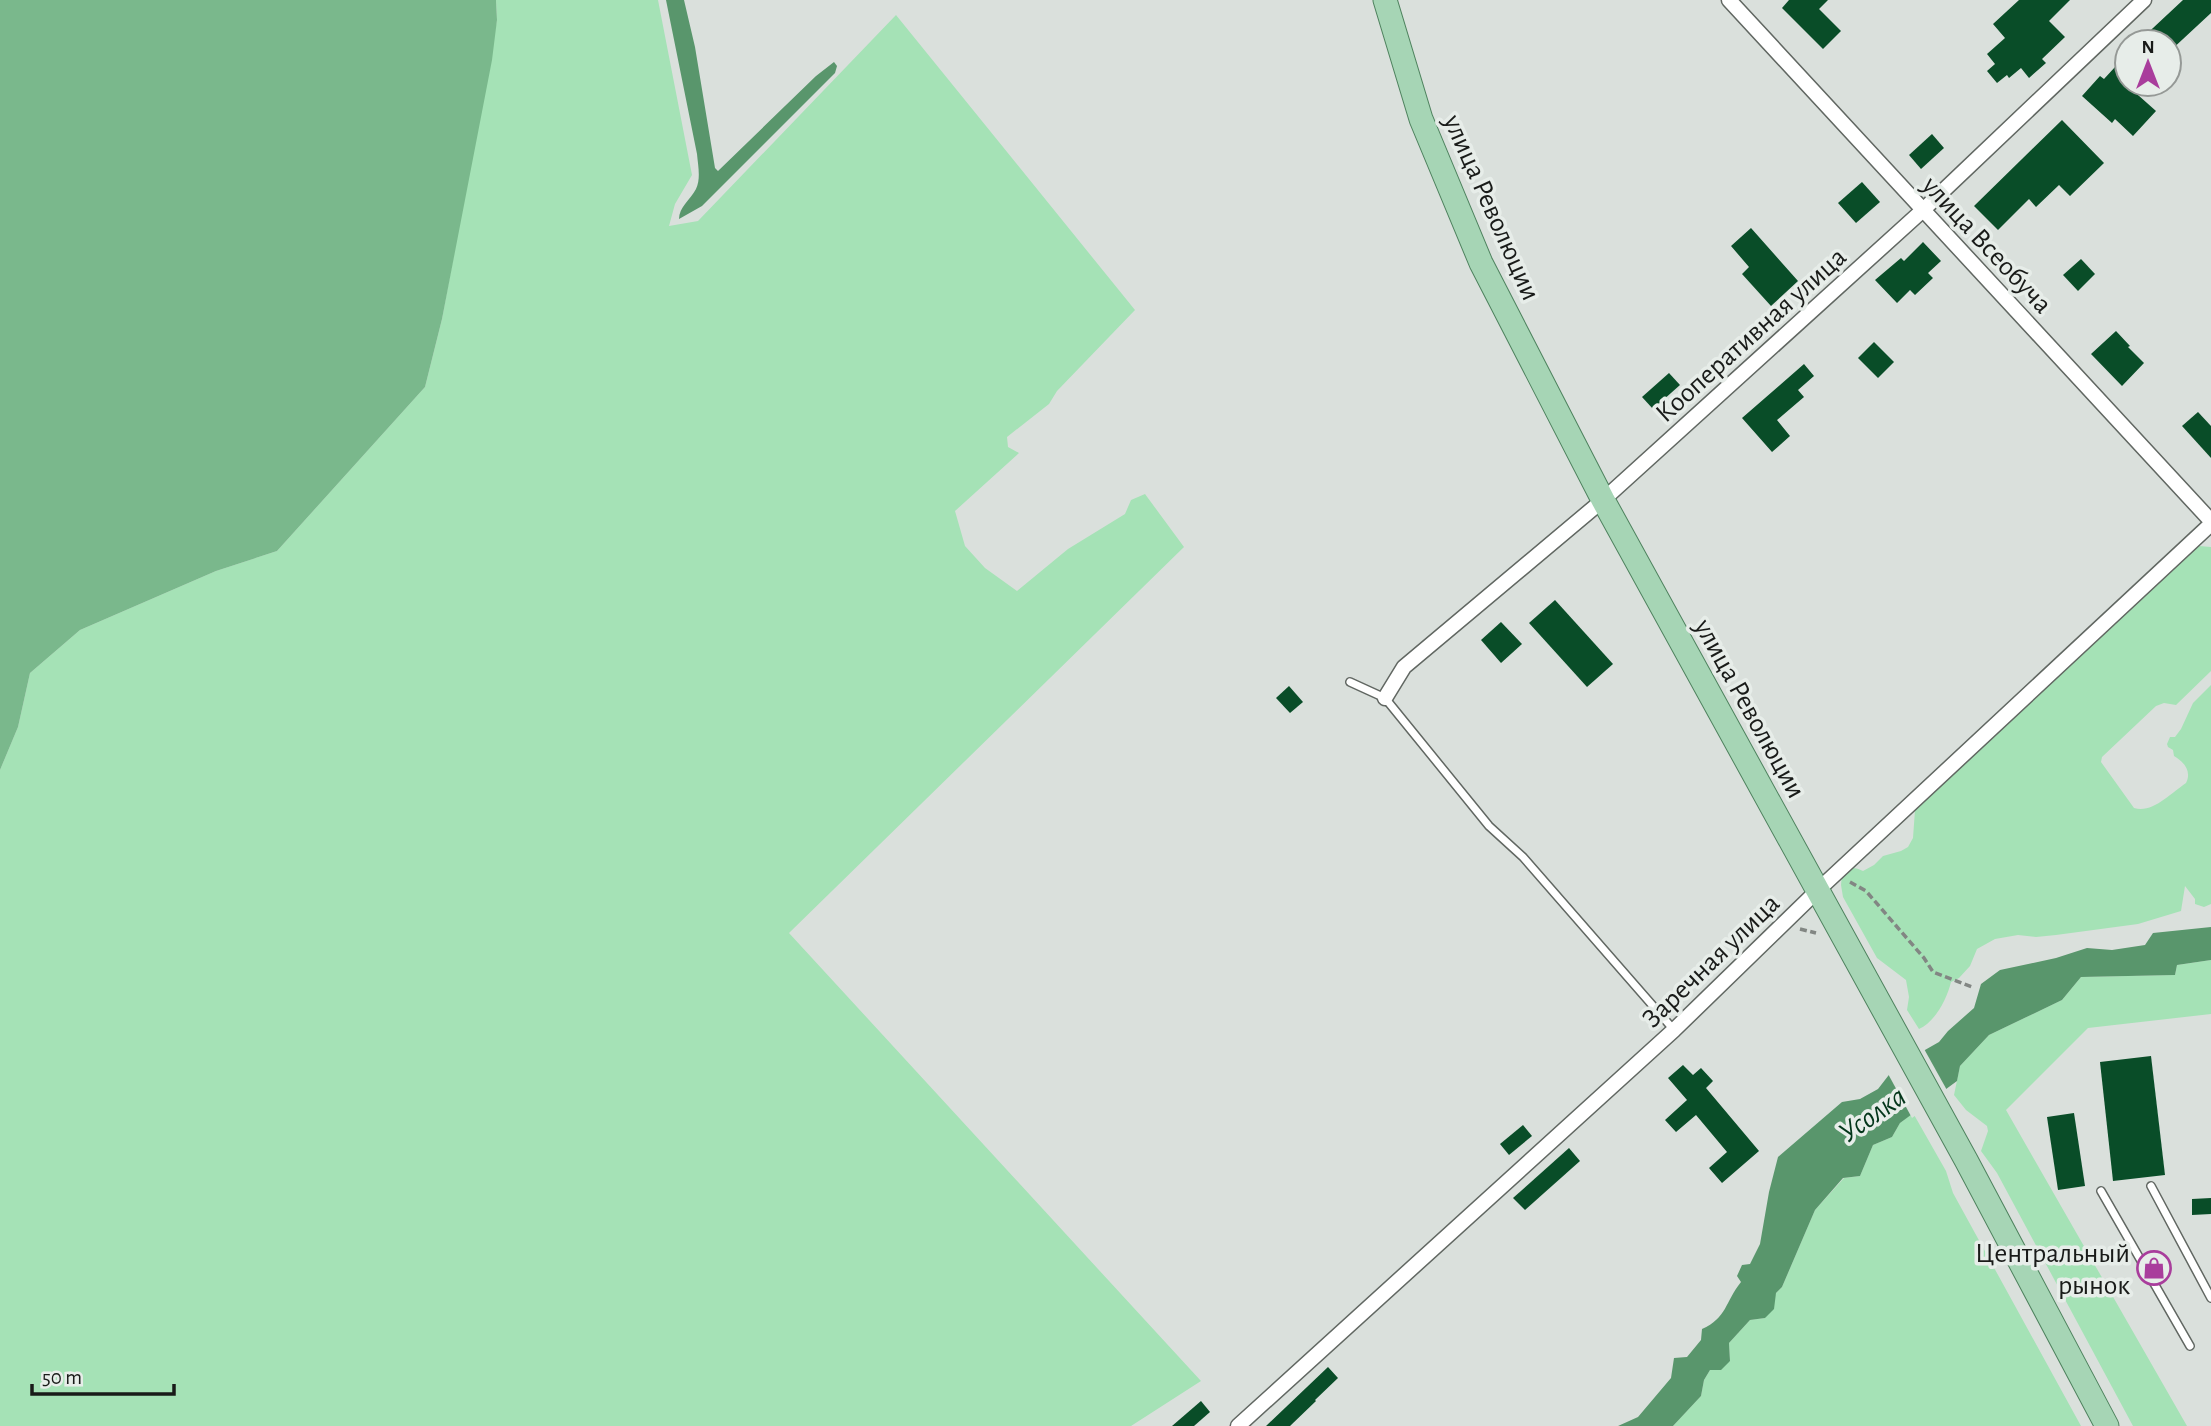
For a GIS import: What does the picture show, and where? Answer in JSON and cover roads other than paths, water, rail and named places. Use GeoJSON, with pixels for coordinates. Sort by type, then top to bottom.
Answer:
{"type":"FeatureCollection","features":[{"type":"Feature","properties":{"kind":"main road","name":"улица Революции"},"geometry":{"type":"LineString","coordinates":[[1385,0],[1421,119],[1481,263],[1603,500],[1966,1160],[2107,1426]]}},
{"type":"Feature","properties":{"kind":"street","name":"улица Всеобуча"},"geometry":{"type":"LineString","coordinates":[[1729,0],[2211,522]]}},
{"type":"Feature","properties":{"kind":"street","name":"Кооперативная улица"},"geometry":{"type":"LineString","coordinates":[[1385,698],[1404,667],[1603,500],[1923,210],[2144,0]]}},
{"type":"Feature","properties":{"kind":"street","name":"Заречная улица"},"geometry":{"type":"LineString","coordinates":[[1238,1426],[1674,1030],[1817,891],[2211,522]]}},
{"type":"Feature","properties":{"kind":"lane"},"geometry":{"type":"LineString","coordinates":[[1350,682],[1385,698],[1489,826],[1523,857],[1674,1030]]}},
{"type":"Feature","properties":{"kind":"lane"},"geometry":{"type":"LineString","coordinates":[[2151,1186],[2211,1298]]}},
{"type":"Feature","properties":{"kind":"lane"},"geometry":{"type":"LineString","coordinates":[[2101,1191],[2190,1346]]}},
{"type":"Feature","properties":{"kind":"water"},"geometry":{"type":"Polygon","coordinates":[[[666,0],[684,0],[695,47],[715,168],[718,171],[816,76],[834,62],[837,66],[835,73],[702,206],[679,219],[683,207],[696,189],[699,172],[666,0]]]}},
{"type":"Feature","properties":{"kind":"water","name":"Усолка"},"geometry":{"type":"Polygon","coordinates":[[[2211,927],[2211,960],[2177,965],[2175,975],[2081,977],[2062,1000],[1989,1035],[1960,1066],[1957,1081],[1900,1123],[1892,1137],[1873,1145],[1860,1176],[1843,1178],[1815,1210],[1782,1287],[1776,1293],[1774,1309],[1765,1318],[1750,1320],[1729,1343],[1730,1361],[1721,1370],[1710,1370],[1704,1380],[1701,1396],[1673,1426],[1618,1426],[1638,1417],[1671,1378],[1674,1358],[1687,1357],[1701,1340],[1702,1329],[1721,1315],[1741,1282],[1737,1276],[1742,1265],[1750,1264],[1760,1244],[1778,1157],[1842,1102],[1860,1099],[1878,1089],[1895,1067],[1939,1042],[1974,1008],[1981,984],[2000,970],[2087,948],[2112,950],[2145,945],[2153,933],[2211,927]]]}},
{"type":"Feature","properties":{"kind":"place","name":"Центральный рынок"},"geometry":{"type":"Point","coordinates":[2154,1268]}}]}
